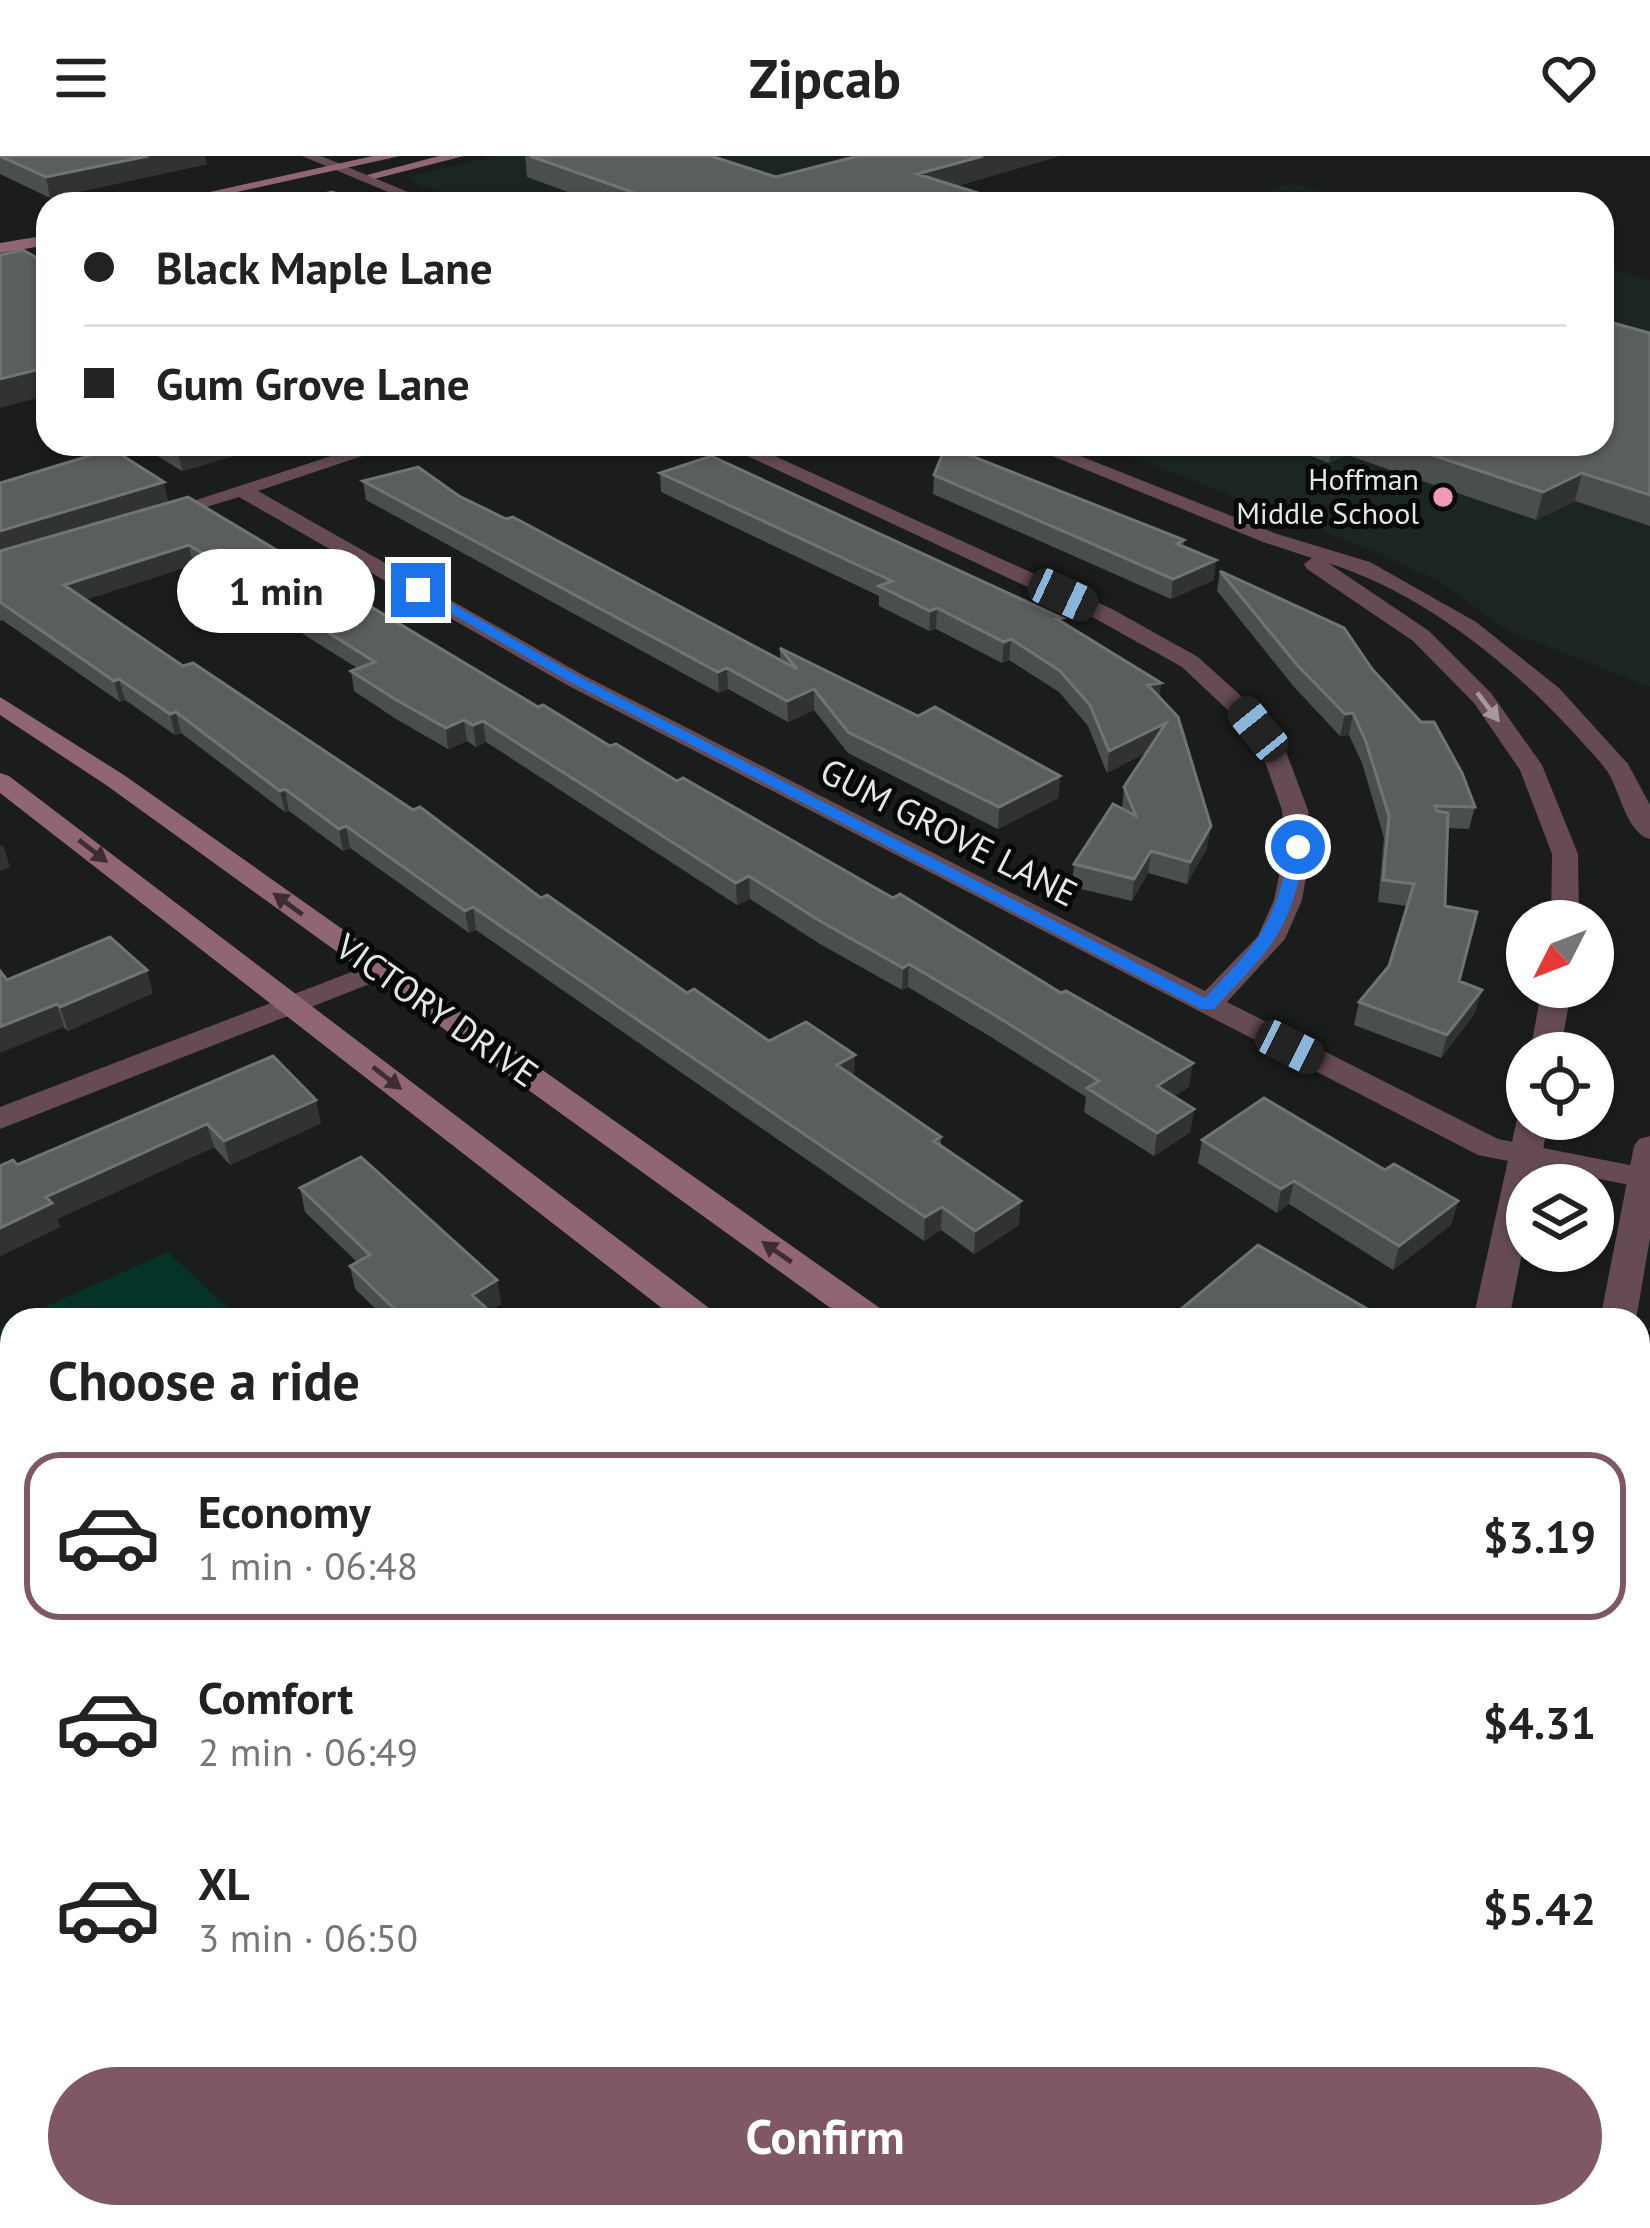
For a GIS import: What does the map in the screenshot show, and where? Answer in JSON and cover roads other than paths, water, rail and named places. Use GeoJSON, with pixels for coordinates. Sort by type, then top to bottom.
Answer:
{"type":"FeatureCollection","features":[{"type":"Feature","properties":{"kind":"main road"},"geometry":{"type":"LineString","coordinates":[[221,192],[393,156]]}},
{"type":"Feature","properties":{"kind":"main road"},"geometry":{"type":"LineString","coordinates":[[296,192],[457,156]]}},
{"type":"Feature","properties":{"kind":"main road"},"geometry":{"type":"LineString","coordinates":[[0,231],[36,226]]}},
{"type":"Feature","properties":{"kind":"main road"},"geometry":{"type":"LineString","coordinates":[[0,248],[36,242]]}},
{"type":"Feature","properties":{"kind":"main road","name":"VICTORY DRIVE"},"geometry":{"type":"LineString","coordinates":[[0,704],[855,1308]]}},
{"type":"Feature","properties":{"kind":"main road"},"geometry":{"type":"LineString","coordinates":[[0,781],[685,1308]]}},
{"type":"Feature","properties":{"kind":"street"},"geometry":{"type":"LineString","coordinates":[[310,156],[400,192]]}},
{"type":"Feature","properties":{"kind":"street"},"geometry":{"type":"LineString","coordinates":[[132,524],[350,456]]}},
{"type":"Feature","properties":{"kind":"street"},"geometry":{"type":"LineString","coordinates":[[758,456],[1104,614],[1190,662],[1242,710],[1274,749],[1295,810],[1298,847],[1288,900],[1270,939],[1208,1006]]}},
{"type":"Feature","properties":{"kind":"street"},"geometry":{"type":"LineString","coordinates":[[1063,456],[1270,538],[1362,567],[1468,627],[1551,692],[1619,769],[1650,831]]}},
{"type":"Feature","properties":{"kind":"street","name":"GUM GROVE LANE"},"geometry":{"type":"LineString","coordinates":[[241,490],[575,680],[1489,1148],[1527,1156],[1648,1162]]}},
{"type":"Feature","properties":{"kind":"street"},"geometry":{"type":"LineString","coordinates":[[1270,538],[1421,636],[1483,698],[1533,770],[1565,854],[1564,900]]}},
{"type":"Feature","properties":{"kind":"street"},"geometry":{"type":"LineString","coordinates":[[1336,577],[1362,567]]}},
{"type":"Feature","properties":{"kind":"street"},"geometry":{"type":"LineString","coordinates":[[1451,666],[1506,657]]}},
{"type":"Feature","properties":{"kind":"street"},"geometry":{"type":"LineString","coordinates":[[0,1119],[380,970]]}},
{"type":"Feature","properties":{"kind":"street"},"geometry":{"type":"LineString","coordinates":[[1494,1308],[1530,1140]]}},
{"type":"Feature","properties":{"kind":"street"},"geometry":{"type":"LineString","coordinates":[[1620,1308],[1648,1162]]}},
{"type":"Feature","properties":{"kind":"place","name":"Hoffman Middle School"},"geometry":{"type":"Point","coordinates":[1443,497]}}]}
